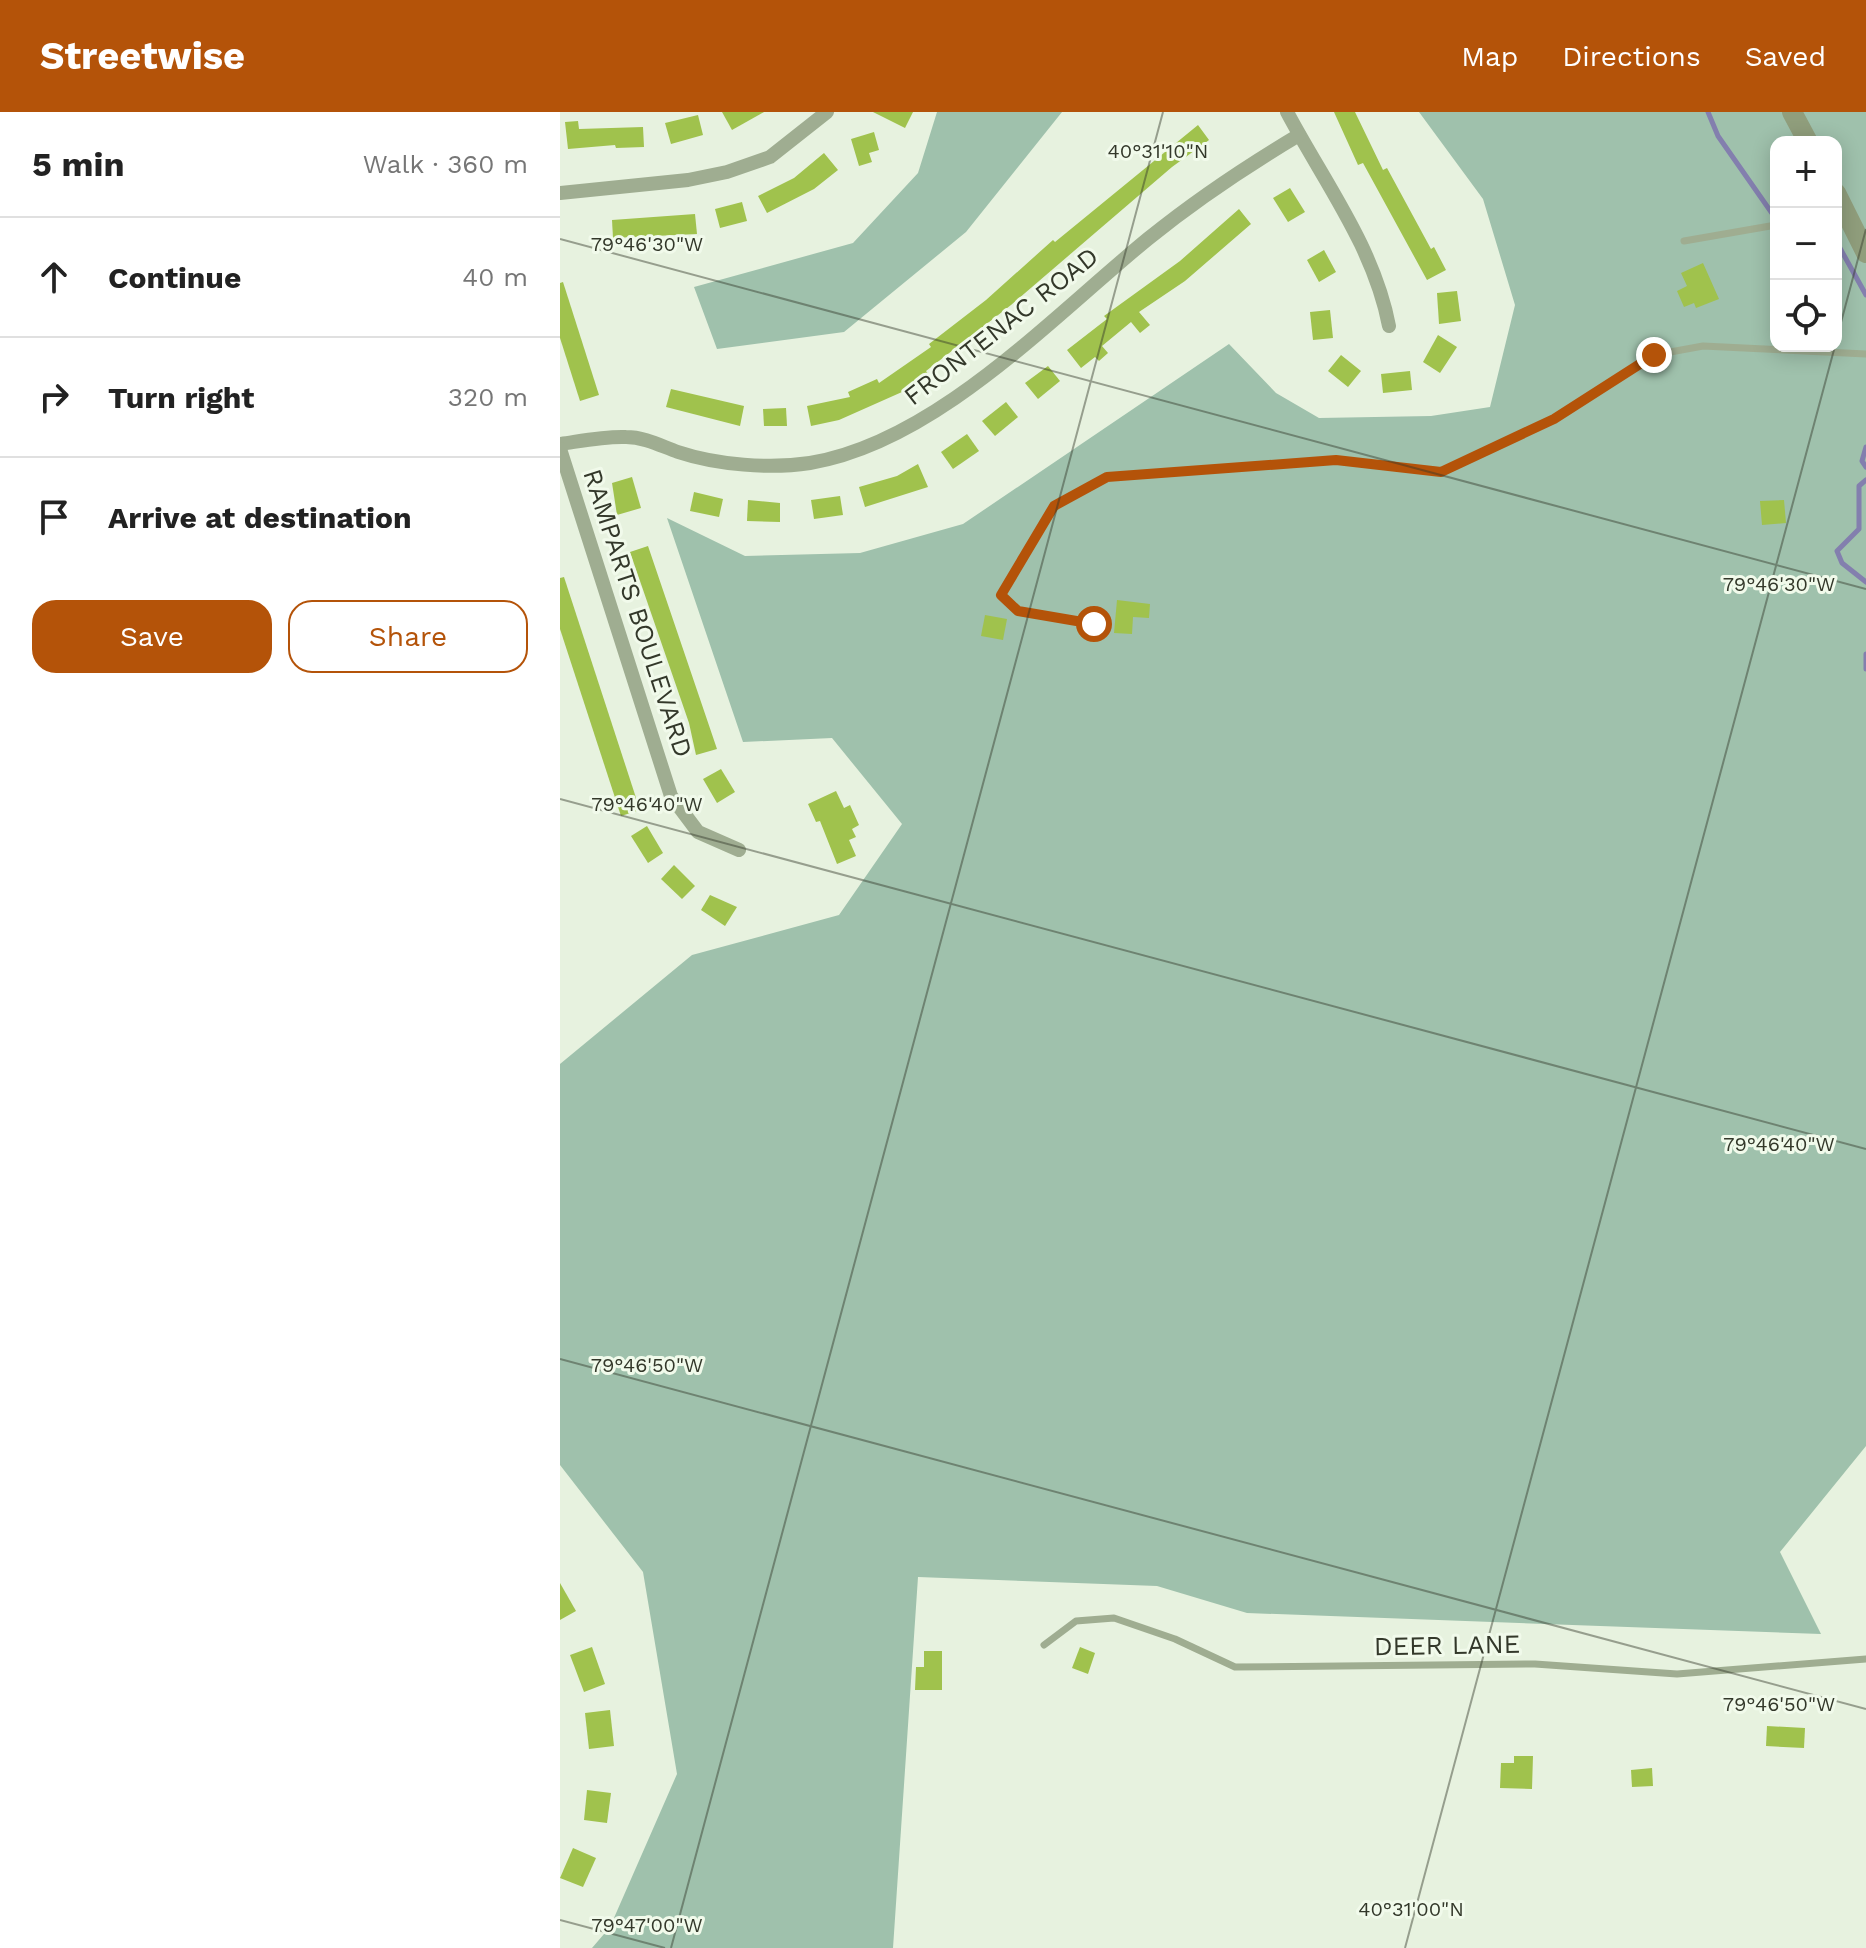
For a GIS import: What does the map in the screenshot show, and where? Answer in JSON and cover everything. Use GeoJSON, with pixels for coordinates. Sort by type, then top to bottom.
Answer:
{"type":"FeatureCollection","features":[{"type":"Feature","properties":{"kind":"street"},"geometry":{"type":"LineString","coordinates":[[560,193],[688,180],[727,172],[770,157],[827,112]]}},
{"type":"Feature","properties":{"kind":"street"},"geometry":{"type":"LineString","coordinates":[[1287,112],[1371,261],[1382,291],[1389,326]]}},
{"type":"Feature","properties":{"kind":"street"},"geometry":{"type":"LineString","coordinates":[[1792,112],[1805,136]]}},
{"type":"Feature","properties":{"kind":"street","name":"FRONTENAC ROAD"},"geometry":{"type":"LineString","coordinates":[[560,446],[626,437],[650,441],[680,453],[762,466],[809,463],[864,450],[909,429],[965,391],[1152,236],[1249,165],[1299,135]]}},
{"type":"Feature","properties":{"kind":"street"},"geometry":{"type":"LineString","coordinates":[[1841,208],[1866,253]]}},
{"type":"Feature","properties":{"kind":"street","name":"RAMPARTS BOULEVARD"},"geometry":{"type":"LineString","coordinates":[[560,446],[671,796],[698,832],[739,850]]}},
{"type":"Feature","properties":{"kind":"lane"},"geometry":{"type":"LineString","coordinates":[[1684,241],[1770,227]]}},
{"type":"Feature","properties":{"kind":"lane"},"geometry":{"type":"LineString","coordinates":[[1094,624],[1018,611],[1001,595],[1054,506],[1107,477],[1336,460],[1441,472],[1554,419],[1654,355],[1703,346],[1866,354]]}},
{"type":"Feature","properties":{"kind":"lane","name":"DEER LANE"},"geometry":{"type":"LineString","coordinates":[[1044,1645],[1076,1621],[1114,1618],[1175,1639],[1235,1667],[1535,1664],[1677,1674],[1866,1659]]}},
{"type":"Feature","properties":{"kind":"green space"},"geometry":{"type":"Polygon","coordinates":[[[937,112],[1062,112],[966,232],[844,332],[717,349],[694,287],[853,243],[918,173],[937,112]]]}},
{"type":"Feature","properties":{"kind":"green space"},"geometry":{"type":"Polygon","coordinates":[[[1419,112],[1866,112],[1866,1446],[1780,1552],[1821,1634],[1247,1613],[1157,1586],[918,1577],[893,1948],[592,1948],[610,1927],[677,1774],[643,1572],[560,1465],[560,1064],[692,955],[839,915],[902,824],[832,738],[743,742],[667,518],[745,556],[860,553],[963,524],[1229,344],[1276,393],[1319,418],[1431,416],[1490,407],[1515,305],[1483,199],[1419,112]]]}},
{"type":"Feature","properties":{"kind":"building"},"geometry":{"type":"Polygon","coordinates":[[[722,112],[764,112],[732,130],[722,112]]]}},
{"type":"Feature","properties":{"kind":"building"},"geometry":{"type":"Polygon","coordinates":[[[873,112],[913,112],[905,128],[873,112]]]}},
{"type":"Feature","properties":{"kind":"building"},"geometry":{"type":"Polygon","coordinates":[[[1334,112],[1355,112],[1383,170],[1387,168],[1431,249],[1434,247],[1446,270],[1427,280],[1363,163],[1358,165],[1334,112]]]}},
{"type":"Feature","properties":{"kind":"building"},"geometry":{"type":"Polygon","coordinates":[[[698,115],[703,135],[671,144],[665,123],[698,115]]]}},
{"type":"Feature","properties":{"kind":"building"},"geometry":{"type":"Polygon","coordinates":[[[578,121],[579,129],[643,127],[644,147],[616,148],[615,145],[568,149],[565,122],[578,121]]]}},
{"type":"Feature","properties":{"kind":"building"},"geometry":{"type":"Polygon","coordinates":[[[1198,125],[1209,140],[1172,167],[1011,305],[926,371],[928,374],[902,392],[839,420],[811,426],[807,406],[850,397],[848,392],[877,379],[879,383],[931,347],[929,344],[986,300],[1053,240],[1055,242],[1198,125]]]}},
{"type":"Feature","properties":{"kind":"building"},"geometry":{"type":"Polygon","coordinates":[[[874,132],[879,150],[869,153],[872,162],[859,166],[851,139],[874,132]]]}},
{"type":"Feature","properties":{"kind":"building"},"geometry":{"type":"Polygon","coordinates":[[[824,153],[838,170],[814,189],[767,213],[758,196],[794,178],[824,153]]]}},
{"type":"Feature","properties":{"kind":"building"},"geometry":{"type":"Polygon","coordinates":[[[1290,188],[1305,212],[1288,222],[1273,198],[1290,188]]]}},
{"type":"Feature","properties":{"kind":"building"},"geometry":{"type":"Polygon","coordinates":[[[742,202],[747,221],[720,228],[715,209],[742,202]]]}},
{"type":"Feature","properties":{"kind":"building"},"geometry":{"type":"Polygon","coordinates":[[[1239,209],[1251,224],[1185,281],[1139,312],[1150,325],[1140,333],[1131,322],[1102,346],[1108,353],[1099,361],[1095,357],[1081,368],[1067,350],[1107,319],[1104,316],[1180,261],[1239,209]]]}},
{"type":"Feature","properties":{"kind":"building"},"geometry":{"type":"Polygon","coordinates":[[[695,214],[697,234],[613,238],[612,220],[695,214]]]}},
{"type":"Feature","properties":{"kind":"building"},"geometry":{"type":"Polygon","coordinates":[[[1324,250],[1336,272],[1319,282],[1307,260],[1324,250]]]}},
{"type":"Feature","properties":{"kind":"building"},"geometry":{"type":"Polygon","coordinates":[[[1703,263],[1719,299],[1696,308],[1694,303],[1684,307],[1677,291],[1687,286],[1681,273],[1703,263]]]}},
{"type":"Feature","properties":{"kind":"building"},"geometry":{"type":"Polygon","coordinates":[[[563,282],[599,395],[580,401],[560,338],[560,283],[563,282]]]}},
{"type":"Feature","properties":{"kind":"building"},"geometry":{"type":"Polygon","coordinates":[[[1457,291],[1461,321],[1439,324],[1437,293],[1457,291]]]}},
{"type":"Feature","properties":{"kind":"building"},"geometry":{"type":"Polygon","coordinates":[[[1330,310],[1333,338],[1313,340],[1310,312],[1330,310]]]}},
{"type":"Feature","properties":{"kind":"building"},"geometry":{"type":"Polygon","coordinates":[[[1438,335],[1457,347],[1440,373],[1423,362],[1438,335]]]}},
{"type":"Feature","properties":{"kind":"building"},"geometry":{"type":"Polygon","coordinates":[[[1341,355],[1361,371],[1348,387],[1328,371],[1341,355]]]}},
{"type":"Feature","properties":{"kind":"building"},"geometry":{"type":"Polygon","coordinates":[[[1048,366],[1060,381],[1038,399],[1025,383],[1048,366]]]}},
{"type":"Feature","properties":{"kind":"building"},"geometry":{"type":"Polygon","coordinates":[[[1410,371],[1412,390],[1383,393],[1381,374],[1410,371]]]}},
{"type":"Feature","properties":{"kind":"building"},"geometry":{"type":"Polygon","coordinates":[[[671,389],[744,406],[740,426],[666,407],[671,389]]]}},
{"type":"Feature","properties":{"kind":"building"},"geometry":{"type":"Polygon","coordinates":[[[1006,402],[1018,417],[995,436],[982,421],[1006,402]]]}},
{"type":"Feature","properties":{"kind":"building"},"geometry":{"type":"Polygon","coordinates":[[[786,408],[787,426],[764,426],[763,409],[786,408]]]}},
{"type":"Feature","properties":{"kind":"building"},"geometry":{"type":"Polygon","coordinates":[[[967,434],[979,451],[953,469],[941,452],[967,434]]]}},
{"type":"Feature","properties":{"kind":"building"},"geometry":{"type":"Polygon","coordinates":[[[918,464],[928,487],[865,507],[859,487],[897,476],[918,464]]]}},
{"type":"Feature","properties":{"kind":"building"},"geometry":{"type":"Polygon","coordinates":[[[632,477],[641,508],[617,515],[612,483],[632,477]]]}},
{"type":"Feature","properties":{"kind":"building"},"geometry":{"type":"Polygon","coordinates":[[[694,492],[723,499],[719,517],[690,511],[694,492]]]}},
{"type":"Feature","properties":{"kind":"building"},"geometry":{"type":"Polygon","coordinates":[[[840,496],[843,515],[814,519],[811,500],[840,496]]]}},
{"type":"Feature","properties":{"kind":"building"},"geometry":{"type":"Polygon","coordinates":[[[748,500],[780,503],[780,522],[747,521],[748,500]]]}},
{"type":"Feature","properties":{"kind":"building"},"geometry":{"type":"Polygon","coordinates":[[[1784,500],[1786,523],[1762,525],[1760,501],[1784,500]]]}},
{"type":"Feature","properties":{"kind":"building"},"geometry":{"type":"Polygon","coordinates":[[[648,546],[717,749],[696,755],[689,723],[630,552],[648,546]]]}},
{"type":"Feature","properties":{"kind":"building"},"geometry":{"type":"Polygon","coordinates":[[[564,577],[640,810],[621,816],[560,629],[560,578],[564,577]]]}},
{"type":"Feature","properties":{"kind":"building"},"geometry":{"type":"Polygon","coordinates":[[[1117,600],[1150,604],[1149,618],[1133,617],[1132,634],[1114,633],[1117,600]]]}},
{"type":"Feature","properties":{"kind":"building"},"geometry":{"type":"Polygon","coordinates":[[[985,615],[1007,619],[1003,640],[981,636],[985,615]]]}},
{"type":"Feature","properties":{"kind":"building"},"geometry":{"type":"Polygon","coordinates":[[[721,769],[735,792],[717,803],[703,779],[721,769]]]}},
{"type":"Feature","properties":{"kind":"building"},"geometry":{"type":"Polygon","coordinates":[[[836,791],[844,808],[850,805],[859,825],[852,829],[856,837],[849,840],[856,856],[837,864],[820,821],[816,822],[808,804],[836,791]]]}},
{"type":"Feature","properties":{"kind":"building"},"geometry":{"type":"Polygon","coordinates":[[[647,826],[663,853],[648,863],[631,836],[647,826]]]}},
{"type":"Feature","properties":{"kind":"building"},"geometry":{"type":"Polygon","coordinates":[[[674,865],[695,886],[682,899],[661,879],[674,865]]]}},
{"type":"Feature","properties":{"kind":"building"},"geometry":{"type":"Polygon","coordinates":[[[710,895],[737,907],[725,926],[701,910],[710,895]]]}},
{"type":"Feature","properties":{"kind":"building"},"geometry":{"type":"Polygon","coordinates":[[[560,1583],[576,1611],[560,1620],[560,1583]]]}},
{"type":"Feature","properties":{"kind":"building"},"geometry":{"type":"Polygon","coordinates":[[[592,1647],[605,1684],[584,1692],[570,1655],[592,1647]]]}},
{"type":"Feature","properties":{"kind":"building"},"geometry":{"type":"Polygon","coordinates":[[[1080,1647],[1095,1653],[1088,1674],[1072,1668],[1080,1647]]]}},
{"type":"Feature","properties":{"kind":"building"},"geometry":{"type":"Polygon","coordinates":[[[924,1651],[942,1651],[942,1690],[915,1690],[916,1667],[924,1667],[924,1651]]]}},
{"type":"Feature","properties":{"kind":"building"},"geometry":{"type":"Polygon","coordinates":[[[610,1710],[614,1746],[589,1749],[585,1713],[610,1710]]]}},
{"type":"Feature","properties":{"kind":"building"},"geometry":{"type":"Polygon","coordinates":[[[1767,1726],[1805,1728],[1804,1748],[1766,1746],[1767,1726]]]}},
{"type":"Feature","properties":{"kind":"building"},"geometry":{"type":"Polygon","coordinates":[[[1514,1756],[1533,1756],[1532,1789],[1500,1788],[1501,1763],[1514,1763],[1514,1756]]]}},
{"type":"Feature","properties":{"kind":"building"},"geometry":{"type":"Polygon","coordinates":[[[1652,1768],[1653,1786],[1632,1787],[1631,1770],[1652,1768]]]}},
{"type":"Feature","properties":{"kind":"building"},"geometry":{"type":"Polygon","coordinates":[[[587,1790],[611,1793],[607,1823],[584,1820],[587,1790]]]}},
{"type":"Feature","properties":{"kind":"building"},"geometry":{"type":"Polygon","coordinates":[[[573,1848],[596,1858],[583,1887],[560,1878],[573,1848]]]}},
{"type":"Feature","properties":{"kind":"waterway"},"geometry":{"type":"LineString","coordinates":[[1708,112],[1718,136],[1770,210]]}},
{"type":"Feature","properties":{"kind":"waterway"},"geometry":{"type":"LineString","coordinates":[[1842,252],[1866,295]]}},
{"type":"Feature","properties":{"kind":"waterway"},"geometry":{"type":"LineString","coordinates":[[1866,447],[1862,461],[1866,467]]}},
{"type":"Feature","properties":{"kind":"waterway"},"geometry":{"type":"LineString","coordinates":[[1866,480],[1859,486],[1859,529],[1837,551],[1842,563],[1866,582]]}},
{"type":"Feature","properties":{"kind":"waterway"},"geometry":{"type":"LineString","coordinates":[[1866,654],[1866,669]]}},
{"type":"Feature","properties":{"kind":"route"},"geometry":{"type":"LineString","coordinates":[[1094,624],[1018,611],[1001,595],[1054,506],[1107,477],[1336,460],[1441,472],[1498,448],[1554,419],[1654,355]]}}]}
